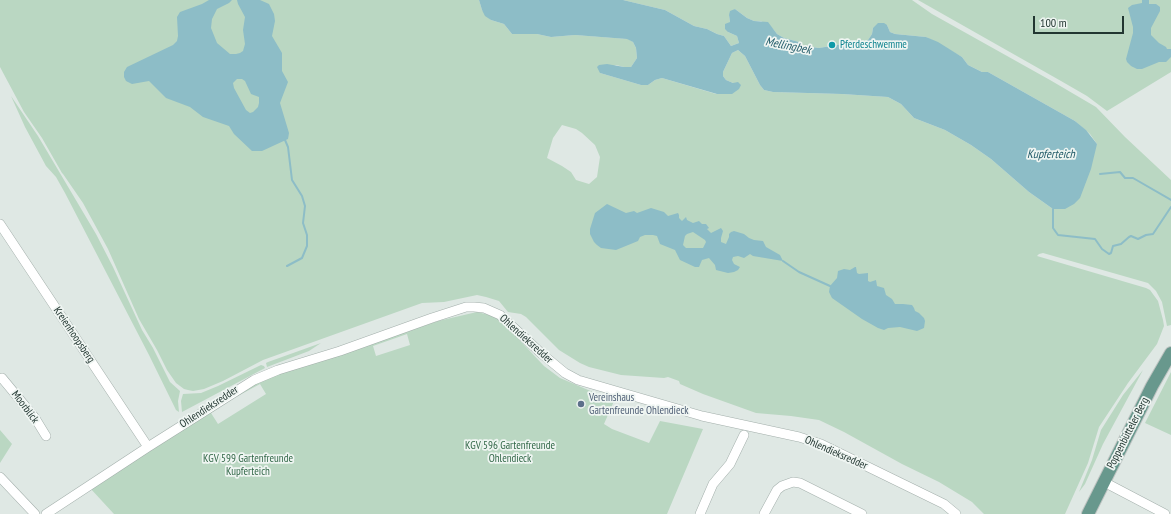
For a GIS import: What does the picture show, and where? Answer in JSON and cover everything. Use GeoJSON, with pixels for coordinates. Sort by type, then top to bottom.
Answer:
{"type":"FeatureCollection","features":[{"type":"Feature","properties":{"kind":"main road","name":"Poppenbütteler Berg"},"geometry":{"type":"LineString","coordinates":[[1088,514],[1152,386],[1171,353]]}},
{"type":"Feature","properties":{"kind":"street","name":"Kreienhoopsberg"},"geometry":{"type":"LineString","coordinates":[[0,224],[148,447]]}},
{"type":"Feature","properties":{"kind":"street","name":"Ohlendieksredder"},"geometry":{"type":"LineString","coordinates":[[46,514],[254,380],[278,370],[340,351],[432,318],[466,307],[474,306],[484,308],[500,315],[542,354],[565,373],[578,380],[702,416],[799,437],[821,444],[944,504],[956,514]]}},
{"type":"Feature","properties":{"kind":"street","name":"Moorblick"},"geometry":{"type":"LineString","coordinates":[[1,378],[35,418],[46,436]]}},
{"type":"Feature","properties":{"kind":"street"},"geometry":{"type":"LineString","coordinates":[[700,514],[713,484],[730,464],[744,436]]}},
{"type":"Feature","properties":{"kind":"street"},"geometry":{"type":"LineString","coordinates":[[0,477],[35,514]]}},
{"type":"Feature","properties":{"kind":"street"},"geometry":{"type":"LineString","coordinates":[[764,514],[777,490],[782,486],[793,482],[800,483],[862,514]]}},
{"type":"Feature","properties":{"kind":"street"},"geometry":{"type":"LineString","coordinates":[[1104,482],[1165,514]]}},
{"type":"Feature","properties":{"kind":"green space"},"geometry":{"type":"Polygon","coordinates":[[[0,0],[479,0],[482,10],[491,20],[504,24],[512,34],[537,34],[551,37],[575,35],[628,39],[633,42],[636,48],[637,58],[631,67],[616,65],[600,73],[641,85],[648,85],[655,80],[662,78],[716,94],[733,83],[726,80],[723,76],[723,72],[732,53],[738,50],[745,56],[764,90],[773,92],[888,97],[901,104],[914,118],[945,130],[971,145],[991,159],[1029,192],[1053,209],[1097,144],[1090,134],[1075,121],[988,72],[982,72],[968,65],[962,57],[926,37],[895,34],[890,32],[887,25],[873,28],[872,34],[868,40],[859,43],[844,43],[819,48],[803,46],[799,42],[784,38],[777,34],[773,29],[761,21],[754,21],[747,18],[735,9],[729,15],[730,22],[728,32],[737,36],[739,43],[731,46],[724,36],[707,29],[694,26],[665,10],[623,0],[912,0],[932,14],[1096,107],[1125,137],[1171,180],[1171,325],[1167,326],[1162,302],[1156,291],[1148,283],[1043,253],[1037,256],[1150,290],[1158,301],[1164,326],[1157,344],[1128,383],[1099,427],[1088,463],[1065,514],[984,514],[972,502],[939,482],[819,420],[756,413],[703,394],[680,384],[679,381],[668,377],[621,375],[589,367],[559,350],[526,317],[521,314],[508,312],[499,301],[477,295],[444,302],[422,303],[263,360],[223,381],[204,389],[193,391],[188,390],[176,383],[167,370],[139,319],[108,249],[83,203],[62,173],[42,138],[24,112],[0,67],[0,0]],[[562,125],[553,138],[547,158],[571,172],[576,180],[589,184],[597,177],[600,157],[595,145],[576,129],[562,125]]]}},
{"type":"Feature","properties":{"kind":"green space"},"geometry":{"type":"Polygon","coordinates":[[[918,0],[1171,0],[1171,72],[1107,111],[1087,96],[918,0]]]}},
{"type":"Feature","properties":{"kind":"green space"},"geometry":{"type":"Polygon","coordinates":[[[11,96],[38,136],[96,234],[142,330],[170,382],[180,391],[178,401],[179,412],[176,410],[65,193],[56,177],[46,166],[25,127],[11,96]]]}},
{"type":"Feature","properties":{"kind":"green space"},"geometry":{"type":"Polygon","coordinates":[[[477,312],[498,317],[544,366],[560,378],[614,401],[604,424],[612,429],[649,443],[660,421],[703,429],[667,514],[114,514],[90,488],[246,386],[273,375],[438,321],[477,312]],[[407,334],[373,346],[376,356],[410,345],[407,334]],[[260,384],[211,413],[218,424],[266,394],[260,384]]]}},
{"type":"Feature","properties":{"kind":"green space"},"geometry":{"type":"Polygon","coordinates":[[[321,343],[309,351],[267,367],[266,363],[268,362],[321,343]]]}},
{"type":"Feature","properties":{"kind":"green space"},"geometry":{"type":"Polygon","coordinates":[[[261,365],[265,368],[182,412],[181,401],[183,394],[201,393],[261,365]]]}},
{"type":"Feature","properties":{"kind":"green space"},"geometry":{"type":"Polygon","coordinates":[[[1143,370],[1103,444],[1085,484],[1079,492],[1092,460],[1101,430],[1123,395],[1143,370]]]}},
{"type":"Feature","properties":{"kind":"green space"},"geometry":{"type":"Polygon","coordinates":[[[1171,372],[1171,435],[1145,423],[1171,372]]]}},
{"type":"Feature","properties":{"kind":"green space"},"geometry":{"type":"Polygon","coordinates":[[[0,430],[12,444],[0,463],[0,430]]]}},
{"type":"Feature","properties":{"kind":"water"},"geometry":{"type":"Polygon","coordinates":[[[209,0],[232,0],[217,9],[212,19],[211,28],[217,43],[230,54],[236,54],[243,51],[245,44],[243,30],[245,17],[237,0],[260,0],[269,4],[274,14],[275,21],[272,36],[282,53],[282,71],[288,82],[280,103],[289,133],[288,139],[262,151],[252,151],[234,134],[229,126],[203,117],[190,107],[166,98],[149,81],[132,84],[126,81],[124,72],[127,67],[173,45],[177,41],[177,17],[180,12],[209,0]],[[237,79],[233,83],[234,88],[246,110],[250,113],[258,107],[259,97],[251,94],[245,81],[242,79],[237,79]]]}},
{"type":"Feature","properties":{"kind":"water","name":"Kupferteich"},"geometry":{"type":"Polygon","coordinates":[[[479,0],[623,0],[665,10],[694,26],[707,29],[724,36],[731,46],[739,43],[737,36],[725,29],[725,24],[730,22],[730,11],[735,9],[747,18],[754,21],[768,22],[777,34],[784,38],[799,42],[803,46],[819,48],[844,43],[860,43],[868,40],[872,34],[873,28],[878,23],[884,23],[887,25],[890,32],[895,34],[926,37],[938,42],[962,57],[968,65],[982,72],[988,72],[1075,121],[1086,130],[1097,144],[1091,169],[1080,198],[1074,204],[1065,209],[1053,209],[1029,192],[991,159],[971,145],[945,130],[914,118],[901,104],[888,97],[773,92],[764,90],[745,56],[738,50],[732,53],[723,72],[723,76],[726,80],[733,83],[738,82],[741,85],[739,89],[732,94],[717,94],[662,78],[655,80],[648,85],[641,85],[600,73],[597,67],[599,65],[607,64],[631,67],[637,58],[636,48],[633,42],[627,39],[575,35],[551,37],[537,34],[512,34],[504,24],[491,20],[485,16],[479,0]]]}},
{"type":"Feature","properties":{"kind":"water"},"geometry":{"type":"Polygon","coordinates":[[[1142,0],[1149,0],[1149,4],[1156,4],[1160,7],[1160,11],[1151,28],[1151,35],[1167,49],[1171,49],[1171,57],[1166,62],[1159,62],[1142,69],[1137,69],[1131,66],[1126,59],[1133,33],[1128,8],[1132,5],[1142,3],[1142,0]]]}},
{"type":"Feature","properties":{"kind":"water"},"geometry":{"type":"Polygon","coordinates":[[[607,204],[626,213],[634,211],[637,213],[651,208],[664,212],[668,216],[678,213],[679,218],[682,221],[686,217],[687,220],[693,223],[699,221],[702,224],[706,224],[709,228],[707,229],[711,233],[721,228],[723,231],[721,242],[726,244],[729,234],[734,231],[744,234],[754,240],[763,241],[766,247],[780,255],[783,261],[753,256],[750,254],[744,258],[738,256],[733,257],[732,260],[734,264],[740,267],[734,272],[728,273],[716,270],[715,265],[709,258],[702,260],[699,267],[695,267],[680,260],[675,250],[660,244],[657,236],[653,235],[645,235],[640,237],[638,241],[616,250],[601,248],[594,242],[590,234],[595,213],[607,204]],[[693,232],[685,236],[683,245],[686,248],[703,248],[706,242],[693,232]]]}},
{"type":"Feature","properties":{"kind":"water"},"geometry":{"type":"Polygon","coordinates":[[[855,267],[857,273],[859,274],[868,273],[868,281],[870,282],[876,280],[877,286],[884,288],[886,295],[892,299],[895,304],[912,305],[915,311],[924,318],[924,328],[917,331],[900,327],[888,328],[884,330],[862,319],[832,298],[829,292],[830,286],[837,278],[838,271],[844,269],[850,270],[855,267]]]}},
{"type":"Feature","properties":{"kind":"waterway"},"geometry":{"type":"LineString","coordinates":[[285,140],[288,147],[292,180],[302,196],[305,206],[303,223],[307,235],[307,246],[302,258],[287,266]]}},
{"type":"Feature","properties":{"kind":"waterway","name":"Mellingbek"},"geometry":{"type":"LineString","coordinates":[[1100,174],[1120,172],[1125,178],[1133,178],[1171,200]]}},
{"type":"Feature","properties":{"kind":"waterway"},"geometry":{"type":"LineString","coordinates":[[1053,209],[1053,228],[1058,235],[1095,239],[1102,249],[1109,254],[1111,253],[1113,246],[1121,244],[1131,236],[1138,239],[1146,235],[1153,234],[1171,207]]}},
{"type":"Feature","properties":{"kind":"waterway"},"geometry":{"type":"LineString","coordinates":[[783,261],[799,272],[830,286]]}},
{"type":"Feature","properties":{"kind":"place","name":"Pferdeschwemme"},"geometry":{"type":"Point","coordinates":[832,45]}},
{"type":"Feature","properties":{"kind":"place","name":"Vereinshaus Gartenfreunde Ohlendieck"},"geometry":{"type":"Point","coordinates":[581,404]}},
{"type":"Feature","properties":{"kind":"park label","name":"KGV 596 Gartenfreunde Ohlendieck"},"geometry":{"type":"Point","coordinates":[510,452]}},
{"type":"Feature","properties":{"kind":"park label","name":"KGV 599 Gartenfreunde Kupferteich"},"geometry":{"type":"Point","coordinates":[248,465]}}]}
